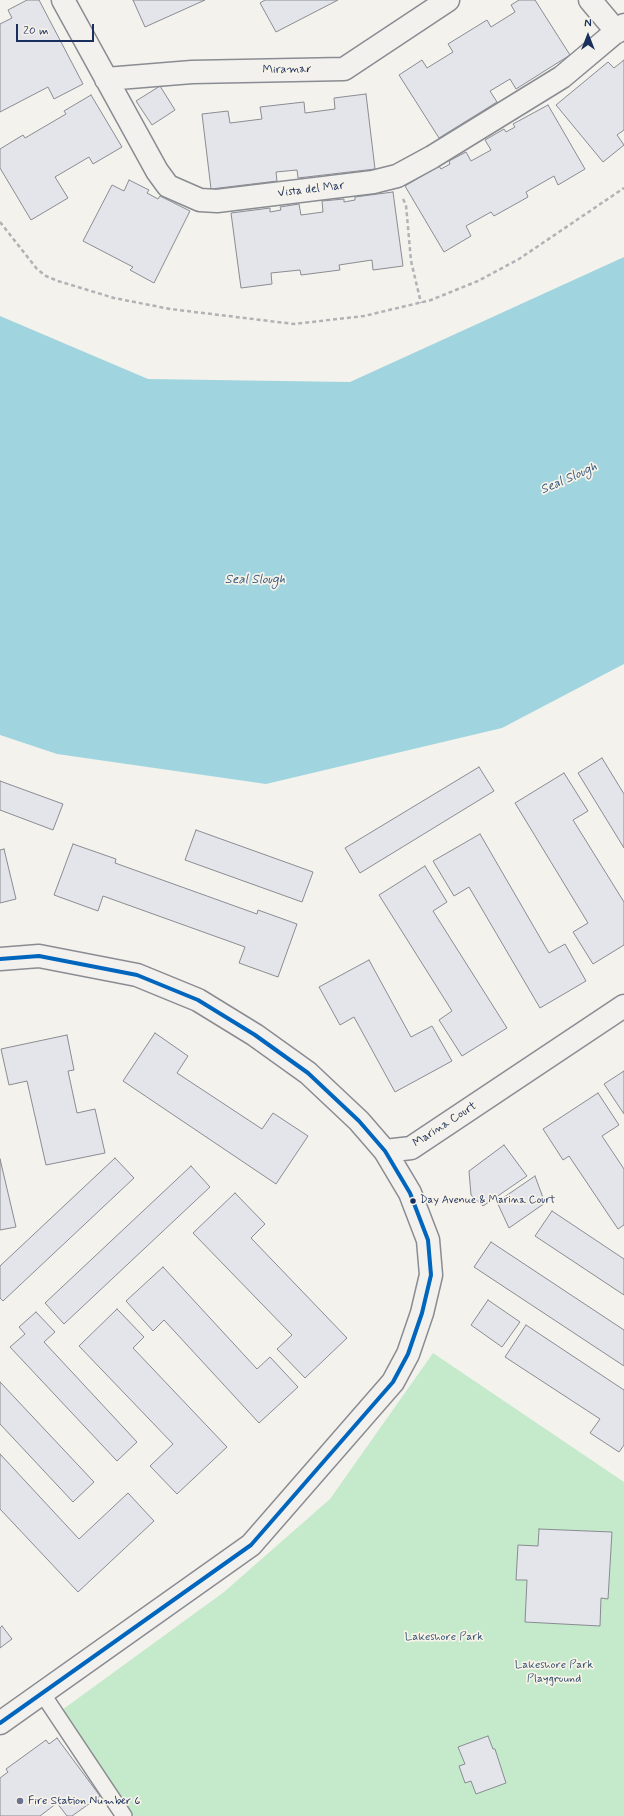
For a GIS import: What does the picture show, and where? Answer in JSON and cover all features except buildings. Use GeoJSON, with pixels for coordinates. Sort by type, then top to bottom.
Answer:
{"type":"FeatureCollection","features":[{"type":"Feature","properties":{"kind":"street","name":"Vista del Mar"},"geometry":{"type":"LineString","coordinates":[[63,0],[157,171],[168,186],[200,200],[217,201],[373,182],[392,177],[432,157],[562,77],[620,28]]}},
{"type":"Feature","properties":{"kind":"street","name":"Miramar"},"geometry":{"type":"LineString","coordinates":[[106,79],[192,72],[344,69],[448,0]]}},
{"type":"Feature","properties":{"kind":"street"},"geometry":{"type":"LineString","coordinates":[[590,0],[620,28]]}},
{"type":"Feature","properties":{"kind":"street"},"geometry":{"type":"LineString","coordinates":[[0,959],[39,956],[137,975],[198,1000],[255,1034],[308,1073],[359,1121],[385,1151],[410,1193],[428,1240],[431,1275],[422,1313],[408,1354],[393,1382],[251,1545],[0,1723]]}},
{"type":"Feature","properties":{"kind":"street","name":"Marina Court"},"geometry":{"type":"LineString","coordinates":[[385,1151],[411,1148],[624,1006]]}},
{"type":"Feature","properties":{"kind":"lane"},"geometry":{"type":"LineString","coordinates":[[42,1694],[124,1816]]}},
{"type":"Feature","properties":{"kind":"path"},"geometry":{"type":"LineString","coordinates":[[392,177],[406,205],[411,261],[421,302]]}},
{"type":"Feature","properties":{"kind":"path"},"geometry":{"type":"LineString","coordinates":[[0,222],[37,270],[46,276],[114,298],[163,308],[233,318],[294,324],[364,316],[431,300],[478,281],[519,260],[624,188]]}},
{"type":"Feature","properties":{"kind":"green space","name":"Lakeshore Park"},"geometry":{"type":"Polygon","coordinates":[[[433,1353],[624,1482],[624,1816],[134,1816],[99,1780],[51,1718],[224,1592],[330,1499],[433,1353]]]}},
{"type":"Feature","properties":{"kind":"water","name":"Seal Slough"},"geometry":{"type":"Polygon","coordinates":[[[624,257],[624,664],[502,728],[266,784],[57,754],[0,735],[0,316],[148,379],[350,382],[624,257]]]}},
{"type":"Feature","properties":{"kind":"transit line"},"geometry":{"type":"LineString","coordinates":[[0,959],[39,956],[137,975],[198,1000],[255,1035],[308,1073],[359,1121],[385,1151],[410,1193],[428,1240],[431,1275],[422,1313],[408,1354],[393,1382],[251,1545],[0,1723]]}},
{"type":"Feature","properties":{"kind":"place","name":"Day Avenue & Marina Court"},"geometry":{"type":"Point","coordinates":[413,1201]}},
{"type":"Feature","properties":{"kind":"place","name":"Fire Station Number 6"},"geometry":{"type":"Point","coordinates":[20,1801]}},
{"type":"Feature","properties":{"kind":"park label","name":"Lakeshore Park Playground"},"geometry":{"type":"Point","coordinates":[554,1672]}}]}
